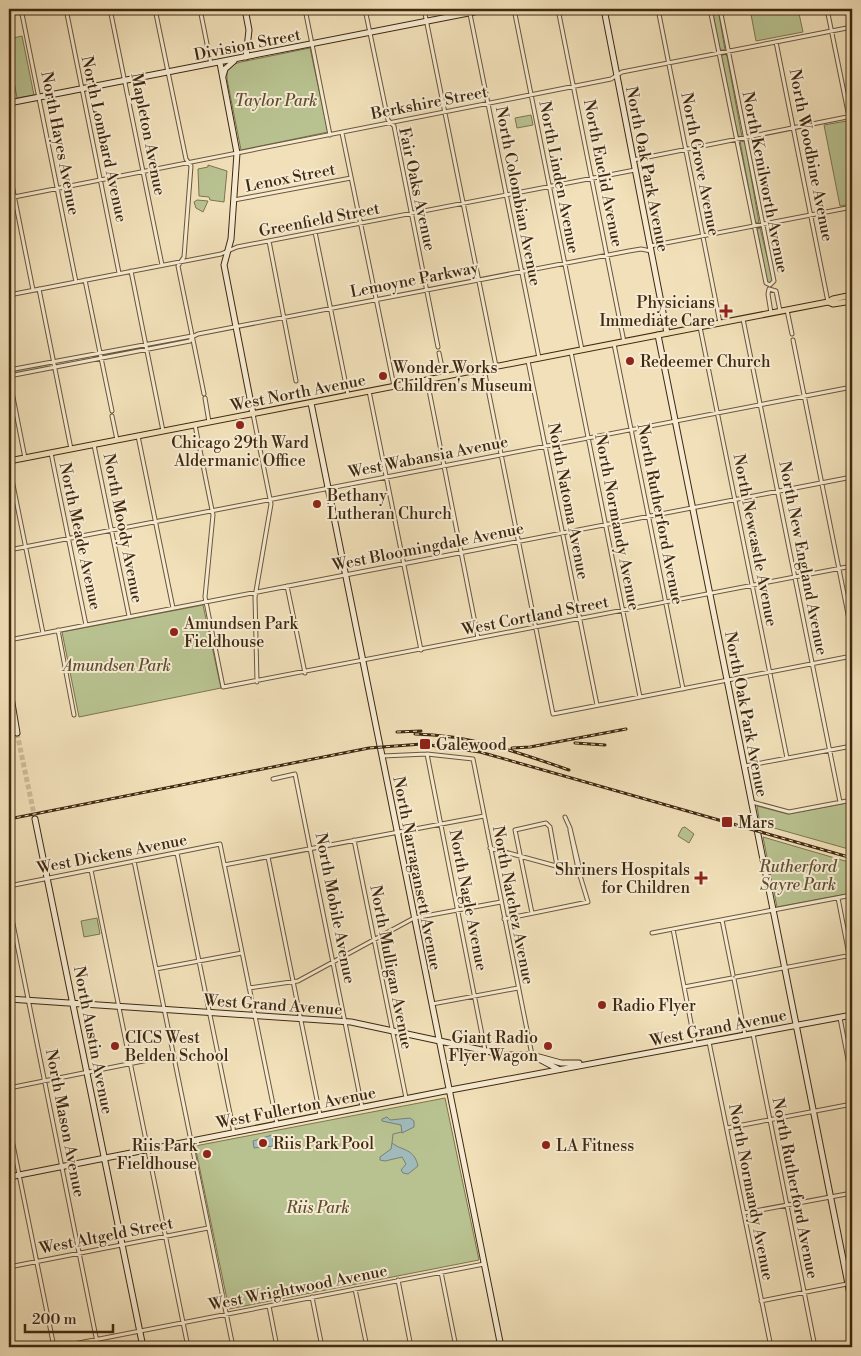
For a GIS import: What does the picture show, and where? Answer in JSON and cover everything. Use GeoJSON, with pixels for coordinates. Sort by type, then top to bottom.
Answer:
{"type":"FeatureCollection","features":[{"type":"Feature","properties":{"kind":"main road","name":"West North Avenue"},"geometry":{"type":"LineString","coordinates":[[9,461],[528,361],[828,302],[833,299],[852,297]]}},
{"type":"Feature","properties":{"kind":"street"},"geometry":{"type":"LineString","coordinates":[[9,14],[21,10],[35,9]]}},
{"type":"Feature","properties":{"kind":"street","name":"North Lombard Avenue"},"geometry":{"type":"LineString","coordinates":[[66,9],[119,273]]}},
{"type":"Feature","properties":{"kind":"street","name":"Mapleton Avenue"},"geometry":{"type":"LineString","coordinates":[[110,9],[162,265]]}},
{"type":"Feature","properties":{"kind":"street"},"geometry":{"type":"LineString","coordinates":[[155,9],[188,163],[191,166],[184,249],[178,266],[209,422]]}},
{"type":"Feature","properties":{"kind":"street"},"geometry":{"type":"LineString","coordinates":[[200,9],[211,64]]}},
{"type":"Feature","properties":{"kind":"street"},"geometry":{"type":"LineString","coordinates":[[245,9],[249,30],[246,57]]}},
{"type":"Feature","properties":{"kind":"street"},"geometry":{"type":"LineString","coordinates":[[305,9],[330,135]]}},
{"type":"Feature","properties":{"kind":"street","name":"Fair Oaks Avenue"},"geometry":{"type":"LineString","coordinates":[[365,9],[388,120],[394,126],[438,347]]}},
{"type":"Feature","properties":{"kind":"street"},"geometry":{"type":"LineString","coordinates":[[424,9],[496,367]]}},
{"type":"Feature","properties":{"kind":"street","name":"Division Street"},"geometry":{"type":"LineString","coordinates":[[9,103],[220,63],[470,11],[489,9]]}},
{"type":"Feature","properties":{"kind":"street","name":"North Linden Avenue"},"geometry":{"type":"LineString","coordinates":[[514,9],[582,350]]}},
{"type":"Feature","properties":{"kind":"street","name":"North Euclid Avenue"},"geometry":{"type":"LineString","coordinates":[[558,9],[624,342]]}},
{"type":"Feature","properties":{"kind":"street","name":"North Oak Park Avenue"},"geometry":{"type":"LineString","coordinates":[[604,9],[667,333]]}},
{"type":"Feature","properties":{"kind":"street","name":"North Grove Avenue"},"geometry":{"type":"LineString","coordinates":[[658,9],[720,323]]}},
{"type":"Feature","properties":{"kind":"street","name":"North Kenilworth Avenue"},"geometry":{"type":"LineString","coordinates":[[710,9],[766,283],[770,285],[774,281],[720,9]]}},
{"type":"Feature","properties":{"kind":"street"},"geometry":{"type":"LineString","coordinates":[[633,160],[851,117],[827,9]]}},
{"type":"Feature","properties":{"kind":"street","name":"North Hayes Avenue"},"geometry":{"type":"LineString","coordinates":[[21,10],[76,282]]}},
{"type":"Feature","properties":{"kind":"street","name":"North Colombian Avenue"},"geometry":{"type":"LineString","coordinates":[[470,11],[539,358]]}},
{"type":"Feature","properties":{"kind":"street","name":"Berkshire Street"},"geometry":{"type":"LineString","coordinates":[[9,198],[612,79],[622,72],[852,27]]}},
{"type":"Feature","properties":{"kind":"street","name":"North Woodbine Avenue"},"geometry":{"type":"LineString","coordinates":[[776,42],[828,302]]}},
{"type":"Feature","properties":{"kind":"street"},"geometry":{"type":"LineString","coordinates":[[223,79],[226,69],[237,59]]}},
{"type":"Feature","properties":{"kind":"street"},"geometry":{"type":"LineString","coordinates":[[220,63],[238,153],[230,249],[224,265],[270,500],[256,592],[257,682]]}},
{"type":"Feature","properties":{"kind":"street"},"geometry":{"type":"LineString","coordinates":[[342,132],[394,386]]}},
{"type":"Feature","properties":{"kind":"street"},"geometry":{"type":"LineString","coordinates":[[9,170],[33,290]]}},
{"type":"Feature","properties":{"kind":"street","name":"Greenfield Street"},"geometry":{"type":"LineString","coordinates":[[9,295],[224,253],[230,249],[269,241],[635,170]]}},
{"type":"Feature","properties":{"kind":"street","name":"Lenox Street"},"geometry":{"type":"LineString","coordinates":[[234,200],[351,178]]}},
{"type":"Feature","properties":{"kind":"street"},"geometry":{"type":"LineString","coordinates":[[650,247],[852,207]]}},
{"type":"Feature","properties":{"kind":"street"},"geometry":{"type":"LineString","coordinates":[[315,232],[348,395]]}},
{"type":"Feature","properties":{"kind":"street"},"geometry":{"type":"LineString","coordinates":[[269,241],[296,380]]}},
{"type":"Feature","properties":{"kind":"street","name":"Lemoyne Parkway"},"geometry":{"type":"LineString","coordinates":[[9,370],[146,343],[188,336],[192,337],[285,317],[650,247]]}},
{"type":"Feature","properties":{"kind":"street","name":"Lemoyne Parkway"},"geometry":{"type":"LineString","coordinates":[[641,249],[650,247]]}},
{"type":"Feature","properties":{"kind":"street"},"geometry":{"type":"LineString","coordinates":[[131,271],[163,431]]}},
{"type":"Feature","properties":{"kind":"street"},"geometry":{"type":"LineString","coordinates":[[85,280],[112,410]]}},
{"type":"Feature","properties":{"kind":"street"},"geometry":{"type":"LineString","coordinates":[[39,289],[71,449]]}},
{"type":"Feature","properties":{"kind":"street","name":"North Kenilworth Avenue"},"geometry":{"type":"LineString","coordinates":[[771,313],[768,294],[772,289],[780,311]]}},
{"type":"Feature","properties":{"kind":"street"},"geometry":{"type":"LineString","coordinates":[[787,310],[792,334]]}},
{"type":"Feature","properties":{"kind":"street","name":"North New England Avenue"},"geometry":{"type":"LineString","coordinates":[[743,318],[840,802]]}},
{"type":"Feature","properties":{"kind":"street","name":"North Newcastle Avenue"},"geometry":{"type":"LineString","coordinates":[[700,327],[787,758]]}},
{"type":"Feature","properties":{"kind":"street","name":"North Oak Park Avenue"},"geometry":{"type":"LineString","coordinates":[[658,335],[796,1025],[850,1284],[852,1304]]}},
{"type":"Feature","properties":{"kind":"street","name":"Lemoyne Parkway"},"geometry":{"type":"LineString","coordinates":[[9,376],[190,341],[192,337]]}},
{"type":"Feature","properties":{"kind":"street"},"geometry":{"type":"LineString","coordinates":[[793,340],[852,634]]}},
{"type":"Feature","properties":{"kind":"street","name":"North Rutherford Avenue"},"geometry":{"type":"LineString","coordinates":[[614,344],[683,689]]}},
{"type":"Feature","properties":{"kind":"street","name":"North Normandy Avenue"},"geometry":{"type":"LineString","coordinates":[[571,352],[640,697]]}},
{"type":"Feature","properties":{"kind":"street"},"geometry":{"type":"LineString","coordinates":[[439,353],[444,377]]}},
{"type":"Feature","properties":{"kind":"street","name":"North Natoma Avenue"},"geometry":{"type":"LineString","coordinates":[[528,361],[597,705]]}},
{"type":"Feature","properties":{"kind":"street"},"geometry":{"type":"LineString","coordinates":[[484,369],[553,714],[852,656]]}},
{"type":"Feature","properties":{"kind":"street"},"geometry":{"type":"LineString","coordinates":[[9,376],[25,458]]}},
{"type":"Feature","properties":{"kind":"street"},"geometry":{"type":"LineString","coordinates":[[426,380],[478,638]]}},
{"type":"Feature","properties":{"kind":"street","name":"West Wabansia Avenue"},"geometry":{"type":"LineString","coordinates":[[9,550],[852,387]]}},
{"type":"Feature","properties":{"kind":"street"},"geometry":{"type":"LineString","coordinates":[[369,391],[421,650]]}},
{"type":"Feature","properties":{"kind":"street","name":"North Narragansett Avenue"},"geometry":{"type":"LineString","coordinates":[[311,403],[501,1347]]}},
{"type":"Feature","properties":{"kind":"street"},"geometry":{"type":"LineString","coordinates":[[112,416],[117,440]]}},
{"type":"Feature","properties":{"kind":"street"},"geometry":{"type":"LineString","coordinates":[[195,425],[213,511],[206,602]]}},
{"type":"Feature","properties":{"kind":"street"},"geometry":{"type":"LineString","coordinates":[[138,436],[173,608]]}},
{"type":"Feature","properties":{"kind":"street","name":"North Moody Avenue"},"geometry":{"type":"LineString","coordinates":[[94,444],[129,616]]}},
{"type":"Feature","properties":{"kind":"street","name":"North Meade Avenue"},"geometry":{"type":"LineString","coordinates":[[51,453],[86,625]]}},
{"type":"Feature","properties":{"kind":"street"},"geometry":{"type":"LineString","coordinates":[[9,465],[43,633]]}},
{"type":"Feature","properties":{"kind":"street","name":"West Bloomingdale Avenue"},"geometry":{"type":"LineString","coordinates":[[9,640],[852,477]]}},
{"type":"Feature","properties":{"kind":"street","name":"West Cortland Street"},"geometry":{"type":"LineString","coordinates":[[206,602],[223,687],[305,673],[852,566]]}},
{"type":"Feature","properties":{"kind":"street"},"geometry":{"type":"LineString","coordinates":[[287,586],[305,673]]}},
{"type":"Feature","properties":{"kind":"street"},"geometry":{"type":"LineString","coordinates":[[58,630],[74,715]]}},
{"type":"Feature","properties":{"kind":"street"},"geometry":{"type":"LineString","coordinates":[[9,685],[11,705],[19,733]]}},
{"type":"Feature","properties":{"kind":"street"},"geometry":{"type":"LineString","coordinates":[[744,767],[852,746]]}},
{"type":"Feature","properties":{"kind":"street"},"geometry":{"type":"LineString","coordinates":[[382,756],[427,754]]}},
{"type":"Feature","properties":{"kind":"street","name":"North Natchez Avenue"},"geometry":{"type":"LineString","coordinates":[[427,754],[473,759],[532,1055]]}},
{"type":"Feature","properties":{"kind":"street","name":"North Nagle Avenue"},"geometry":{"type":"LineString","coordinates":[[427,754],[485,1051]]}},
{"type":"Feature","properties":{"kind":"street","name":"North Mobile Avenue"},"geometry":{"type":"LineString","coordinates":[[273,779],[295,774],[334,960],[362,1107]]}},
{"type":"Feature","properties":{"kind":"street"},"geometry":{"type":"LineString","coordinates":[[752,802],[789,812],[852,800]]}},
{"type":"Feature","properties":{"kind":"street"},"geometry":{"type":"LineString","coordinates":[[277,1124],[224,865],[484,816]]}},
{"type":"Feature","properties":{"kind":"street"},"geometry":{"type":"LineString","coordinates":[[504,919],[588,902],[578,870],[570,828],[565,817]]}},
{"type":"Feature","properties":{"kind":"street","name":"North Austin Avenue"},"geometry":{"type":"LineString","coordinates":[[36,819],[143,1347]]}},
{"type":"Feature","properties":{"kind":"street"},"geometry":{"type":"LineString","coordinates":[[530,914],[521,855],[518,850],[515,830],[546,824],[550,827],[557,866]]}},
{"type":"Feature","properties":{"kind":"street","name":"North Mulligan Avenue"},"geometry":{"type":"LineString","coordinates":[[354,840],[406,1098]]}},
{"type":"Feature","properties":{"kind":"street","name":"West Dickens Avenue"},"geometry":{"type":"LineString","coordinates":[[9,886],[220,844],[224,865]]}},
{"type":"Feature","properties":{"kind":"street"},"geometry":{"type":"LineString","coordinates":[[490,848],[578,870]]}},
{"type":"Feature","properties":{"kind":"street"},"geometry":{"type":"LineString","coordinates":[[177,853],[234,1132]]}},
{"type":"Feature","properties":{"kind":"street"},"geometry":{"type":"LineString","coordinates":[[268,857],[320,1115]]}},
{"type":"Feature","properties":{"kind":"street"},"geometry":{"type":"LineString","coordinates":[[134,861],[233,1347]]}},
{"type":"Feature","properties":{"kind":"street"},"geometry":{"type":"LineString","coordinates":[[91,870],[188,1347]]}},
{"type":"Feature","properties":{"kind":"street"},"geometry":{"type":"LineString","coordinates":[[652,933],[852,895]]}},
{"type":"Feature","properties":{"kind":"street"},"geometry":{"type":"LineString","coordinates":[[838,898],[851,955],[852,970]]}},
{"type":"Feature","properties":{"kind":"street"},"geometry":{"type":"LineString","coordinates":[[249,988],[293,982],[414,918],[500,902]]}},
{"type":"Feature","properties":{"kind":"street","name":"North Mason Avenue"},"geometry":{"type":"LineString","coordinates":[[9,904],[98,1347]]}},
{"type":"Feature","properties":{"kind":"street"},"geometry":{"type":"LineString","coordinates":[[722,920],[745,1035]]}},
{"type":"Feature","properties":{"kind":"street"},"geometry":{"type":"LineString","coordinates":[[673,929],[695,1044]]}},
{"type":"Feature","properties":{"kind":"street"},"geometry":{"type":"LineString","coordinates":[[156,969],[242,953]]}},
{"type":"Feature","properties":{"kind":"street"},"geometry":{"type":"LineString","coordinates":[[684,987],[851,955]]}},
{"type":"Feature","properties":{"kind":"street"},"geometry":{"type":"LineString","coordinates":[[432,1004],[518,988]]}},
{"type":"Feature","properties":{"kind":"street","name":"West Grand Avenue"},"geometry":{"type":"LineString","coordinates":[[9,999],[346,1022],[392,1030],[505,1055],[532,1055],[561,1063],[589,1064]]}},
{"type":"Feature","properties":{"kind":"street","name":"West Grand Avenue"},"geometry":{"type":"LineString","coordinates":[[558,1069],[852,1015]]}},
{"type":"Feature","properties":{"kind":"street"},"geometry":{"type":"LineString","coordinates":[[840,1017],[852,1080]]}},
{"type":"Feature","properties":{"kind":"street","name":"North Rutherford Avenue"},"geometry":{"type":"LineString","coordinates":[[753,1033],[815,1347]]}},
{"type":"Feature","properties":{"kind":"street","name":"North Normandy Avenue"},"geometry":{"type":"LineString","coordinates":[[709,1041],[771,1347]]}},
{"type":"Feature","properties":{"kind":"street"},"geometry":{"type":"LineString","coordinates":[[9,1088],[174,1055]]}},
{"type":"Feature","properties":{"kind":"street"},"geometry":{"type":"LineString","coordinates":[[532,1055],[558,1069]]}},
{"type":"Feature","properties":{"kind":"street"},"geometry":{"type":"LineString","coordinates":[[538,1073],[543,1066],[540,1060]]}},
{"type":"Feature","properties":{"kind":"street","name":"West Fullerton Avenue"},"geometry":{"type":"LineString","coordinates":[[9,1177],[558,1069]]}},
{"type":"Feature","properties":{"kind":"street"},"geometry":{"type":"LineString","coordinates":[[727,1128],[852,1104]]}},
{"type":"Feature","properties":{"kind":"street"},"geometry":{"type":"LineString","coordinates":[[9,1125],[54,1347]]}},
{"type":"Feature","properties":{"kind":"street"},"geometry":{"type":"LineString","coordinates":[[744,1213],[852,1193]]}},
{"type":"Feature","properties":{"kind":"street","name":"West Altgeld Street"},"geometry":{"type":"LineString","coordinates":[[9,1267],[208,1228]]}},
{"type":"Feature","properties":{"kind":"street","name":"West Wrightwood Avenue"},"geometry":{"type":"LineString","coordinates":[[58,1347],[484,1264]]}},
{"type":"Feature","properties":{"kind":"street"},"geometry":{"type":"LineString","coordinates":[[441,1272],[456,1347]]}},
{"type":"Feature","properties":{"kind":"street"},"geometry":{"type":"LineString","coordinates":[[398,1280],[411,1347]]}},
{"type":"Feature","properties":{"kind":"street"},"geometry":{"type":"LineString","coordinates":[[761,1301],[850,1284]]}},
{"type":"Feature","properties":{"kind":"street"},"geometry":{"type":"LineString","coordinates":[[355,1289],[367,1347]]}},
{"type":"Feature","properties":{"kind":"street"},"geometry":{"type":"LineString","coordinates":[[312,1297],[322,1347]]}},
{"type":"Feature","properties":{"kind":"street"},"geometry":{"type":"LineString","coordinates":[[269,1306],[277,1347]]}},
{"type":"Feature","properties":{"kind":"green space"},"geometry":{"type":"Polygon","coordinates":[[[712,9],[718,9],[725,50],[720,50],[712,9]]]}},
{"type":"Feature","properties":{"kind":"green space"},"geometry":{"type":"Polygon","coordinates":[[[750,9],[798,9],[803,32],[756,41],[750,9]]]}},
{"type":"Feature","properties":{"kind":"green space"},"geometry":{"type":"Polygon","coordinates":[[[22,36],[34,95],[17,98],[9,54],[9,39],[22,36]]]}},
{"type":"Feature","properties":{"kind":"green space","name":"Taylor Park"},"geometry":{"type":"Polygon","coordinates":[[[310,48],[328,132],[241,150],[227,71],[234,64],[241,62],[310,48]]]}},
{"type":"Feature","properties":{"kind":"green space"},"geometry":{"type":"Polygon","coordinates":[[[725,54],[727,56],[742,137],[738,136],[721,56],[725,54]]]}},
{"type":"Feature","properties":{"kind":"green space"},"geometry":{"type":"Polygon","coordinates":[[[531,115],[533,125],[517,128],[515,118],[531,115]]]}},
{"type":"Feature","properties":{"kind":"green space"},"geometry":{"type":"Polygon","coordinates":[[[852,120],[852,204],[840,206],[824,125],[852,120]]]}},
{"type":"Feature","properties":{"kind":"green space"},"geometry":{"type":"Polygon","coordinates":[[[740,141],[745,142],[759,223],[755,222],[740,141]]]}},
{"type":"Feature","properties":{"kind":"green space"},"geometry":{"type":"Polygon","coordinates":[[[208,165],[227,171],[224,202],[199,196],[198,169],[208,167],[208,165]]]}},
{"type":"Feature","properties":{"kind":"green space"},"geometry":{"type":"Polygon","coordinates":[[[197,200],[208,201],[203,212],[196,208],[194,202],[197,200]]]}},
{"type":"Feature","properties":{"kind":"green space"},"geometry":{"type":"Polygon","coordinates":[[[760,228],[773,281],[770,284],[767,282],[757,229],[760,228]]]}},
{"type":"Feature","properties":{"kind":"green space"},"geometry":{"type":"Polygon","coordinates":[[[50,364],[50,367],[13,374],[12,371],[50,364]]]}},
{"type":"Feature","properties":{"kind":"green space","name":"Amundsen Park"},"geometry":{"type":"Polygon","coordinates":[[[203,605],[221,688],[79,717],[62,632],[203,605]]]}},
{"type":"Feature","properties":{"kind":"green space","name":"Rutherford Sayre Park"},"geometry":{"type":"Polygon","coordinates":[[[852,802],[852,850],[760,824],[757,806],[788,814],[852,802]]]}},
{"type":"Feature","properties":{"kind":"green space"},"geometry":{"type":"Polygon","coordinates":[[[685,827],[694,834],[689,843],[678,836],[682,828],[685,827]]]}},
{"type":"Feature","properties":{"kind":"green space","name":"Rutherford Sayre Park"},"geometry":{"type":"Polygon","coordinates":[[[763,837],[852,863],[852,893],[777,907],[763,837]]]}},
{"type":"Feature","properties":{"kind":"green space"},"geometry":{"type":"Polygon","coordinates":[[[97,918],[100,934],[84,937],[81,921],[97,918]]]}},
{"type":"Feature","properties":{"kind":"green space","name":"Riis Park"},"geometry":{"type":"Polygon","coordinates":[[[445,1098],[479,1260],[229,1309],[195,1146],[445,1098]]]}},
{"type":"Feature","properties":{"kind":"water"},"geometry":{"type":"Polygon","coordinates":[[[387,1117],[390,1120],[410,1118],[414,1121],[414,1127],[402,1133],[401,1125],[382,1121],[382,1119],[387,1117]]]}},
{"type":"Feature","properties":{"kind":"water","name":"Riis Park Pool"},"geometry":{"type":"Polygon","coordinates":[[[272,1135],[274,1146],[254,1148],[253,1141],[272,1135]]]}},
{"type":"Feature","properties":{"kind":"water"},"geometry":{"type":"Polygon","coordinates":[[[392,1143],[414,1156],[418,1166],[408,1174],[403,1173],[401,1170],[406,1164],[402,1157],[385,1161],[380,1160],[380,1157],[391,1149],[392,1143]]]}},
{"type":"Feature","properties":{"kind":"waterway"},"geometry":{"type":"LineString","coordinates":[[392,1143],[393,1134],[402,1132]]}},
{"type":"Feature","properties":{"kind":"tunnel"},"geometry":{"type":"LineString","coordinates":[[17,733],[35,819]]}},
{"type":"Feature","properties":{"kind":"railway"},"geometry":{"type":"LineString","coordinates":[[512,748],[530,747],[626,729]]}},
{"type":"Feature","properties":{"kind":"railway"},"geometry":{"type":"LineString","coordinates":[[397,732],[421,731]]}},
{"type":"Feature","properties":{"kind":"railway"},"geometry":{"type":"LineString","coordinates":[[415,734],[474,741],[512,751],[569,770]]}},
{"type":"Feature","properties":{"kind":"railway"},"geometry":{"type":"LineString","coordinates":[[575,743],[605,745]]}},
{"type":"Feature","properties":{"kind":"railway"},"geometry":{"type":"LineString","coordinates":[[9,819],[369,748],[422,744],[480,752],[852,858]]}},
{"type":"Feature","properties":{"kind":"place","name":"Physicians Immediate Care"},"geometry":{"type":"Point","coordinates":[726,311]}},
{"type":"Feature","properties":{"kind":"place","name":"Redeemer Church"},"geometry":{"type":"Point","coordinates":[630,361]}},
{"type":"Feature","properties":{"kind":"place","name":"Wonder Works Children's Museum"},"geometry":{"type":"Point","coordinates":[383,376]}},
{"type":"Feature","properties":{"kind":"place","name":"Chicago 29th Ward Aldermanic Office"},"geometry":{"type":"Point","coordinates":[240,425]}},
{"type":"Feature","properties":{"kind":"place","name":"Bethany Lutheran Church"},"geometry":{"type":"Point","coordinates":[317,504]}},
{"type":"Feature","properties":{"kind":"place","name":"Amundsen Park Fieldhouse"},"geometry":{"type":"Point","coordinates":[174,632]}},
{"type":"Feature","properties":{"kind":"place","name":"Galewood"},"geometry":{"type":"Point","coordinates":[425,744]}},
{"type":"Feature","properties":{"kind":"place","name":"Mars"},"geometry":{"type":"Point","coordinates":[727,822]}},
{"type":"Feature","properties":{"kind":"place","name":"Shriners Hospitals for Children"},"geometry":{"type":"Point","coordinates":[701,878]}},
{"type":"Feature","properties":{"kind":"place","name":"Radio Flyer"},"geometry":{"type":"Point","coordinates":[602,1005]}},
{"type":"Feature","properties":{"kind":"place","name":"CICS West Belden School"},"geometry":{"type":"Point","coordinates":[115,1046]}},
{"type":"Feature","properties":{"kind":"place","name":"Giant Radio Flyer Wagon"},"geometry":{"type":"Point","coordinates":[548,1046]}},
{"type":"Feature","properties":{"kind":"place","name":"Riis Park Pool"},"geometry":{"type":"Point","coordinates":[263,1143]}},
{"type":"Feature","properties":{"kind":"place","name":"LA Fitness"},"geometry":{"type":"Point","coordinates":[546,1145]}},
{"type":"Feature","properties":{"kind":"place","name":"Riis Park Fieldhouse"},"geometry":{"type":"Point","coordinates":[207,1154]}}]}
